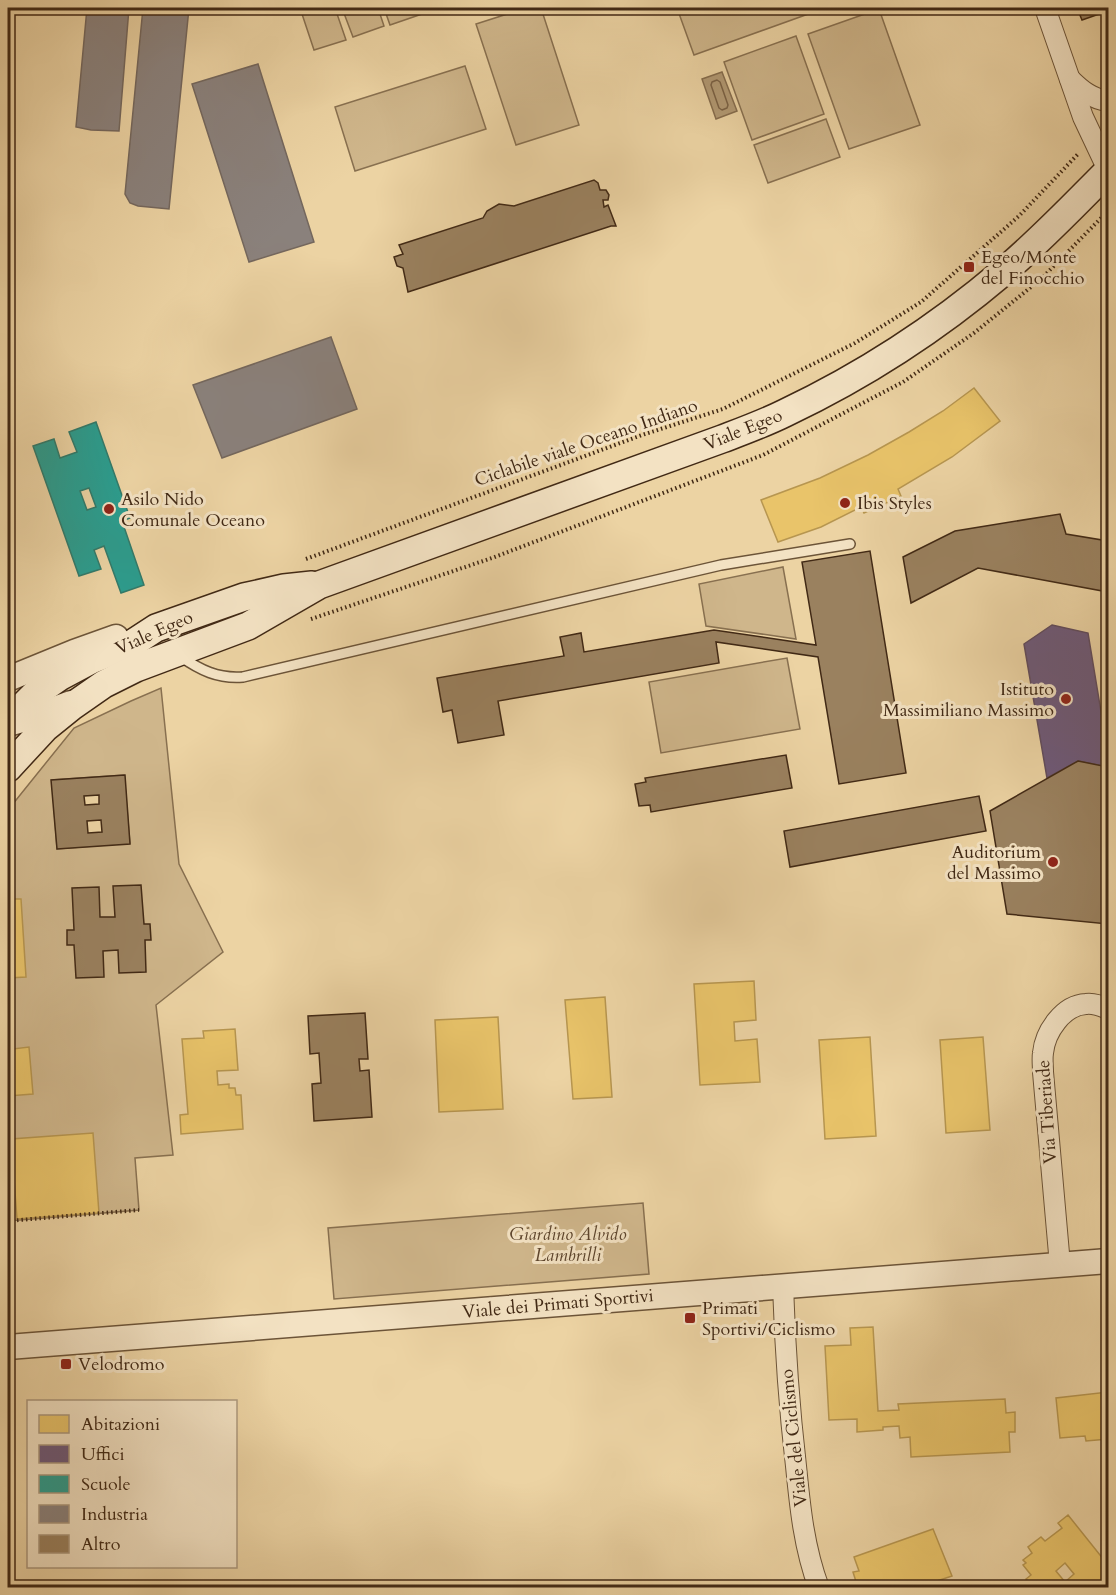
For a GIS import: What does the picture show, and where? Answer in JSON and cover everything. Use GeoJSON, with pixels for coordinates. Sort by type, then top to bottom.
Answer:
{"type":"FeatureCollection","features":[{"type":"Feature","properties":{"kind":"main road","name":"Viale Egeo"},"geometry":{"type":"LineString","coordinates":[[9,766],[45,728],[84,698],[119,676],[248,626],[319,585],[722,439],[783,415],[808,402],[891,354],[966,302],[1027,250],[1108,171]]}},
{"type":"Feature","properties":{"kind":"main road","name":"Viale Egeo"},"geometry":{"type":"LineString","coordinates":[[8,723],[35,694],[60,676],[91,660],[133,643],[156,628],[252,595],[292,586],[319,585]]}},
{"type":"Feature","properties":{"kind":"street"},"geometry":{"type":"LineString","coordinates":[[1045,8],[1083,117],[1108,171]]}},
{"type":"Feature","properties":{"kind":"street"},"geometry":{"type":"LineString","coordinates":[[1069,78],[1084,92],[1100,100],[1108,101]]}},
{"type":"Feature","properties":{"kind":"street"},"geometry":{"type":"LineString","coordinates":[[8,679],[100,642],[140,630],[156,628]]}},
{"type":"Feature","properties":{"kind":"street","name":"Viale Egeo"},"geometry":{"type":"LineString","coordinates":[[8,723],[33,717],[84,698]]}},
{"type":"Feature","properties":{"kind":"street","name":"Viale Egeo"},"geometry":{"type":"LineString","coordinates":[[8,734],[9,766]]}},
{"type":"Feature","properties":{"kind":"street","name":"Via Tiberiade"},"geometry":{"type":"LineString","coordinates":[[1060,1265],[1043,1052],[1053,1026],[1064,1013],[1073,1007],[1089,1004],[1108,1009]]}},
{"type":"Feature","properties":{"kind":"street","name":"Viale dei Primati Sportivi"},"geometry":{"type":"LineString","coordinates":[[8,1347],[1108,1261]]}},
{"type":"Feature","properties":{"kind":"street","name":"Viale del Ciclismo"},"geometry":{"type":"LineString","coordinates":[[783,1286],[786,1361],[798,1493],[806,1545],[819,1587]]}},
{"type":"Feature","properties":{"kind":"lane"},"geometry":{"type":"LineString","coordinates":[[175,653],[208,673],[225,678],[243,677],[721,565],[850,544]]}},
{"type":"Feature","properties":{"kind":"path","name":"Ciclabile viale Oceano Indiano"},"geometry":{"type":"LineString","coordinates":[[303,560],[642,435],[723,409],[855,343],[921,302],[1019,216],[1070,161],[1094,140]]}},
{"type":"Feature","properties":{"kind":"path"},"geometry":{"type":"LineString","coordinates":[[8,1221],[140,1210]]}},
{"type":"Feature","properties":{"kind":"green space"},"geometry":{"type":"Polygon","coordinates":[[[300,8],[335,8],[346,40],[314,50],[300,8]]]}},
{"type":"Feature","properties":{"kind":"green space"},"geometry":{"type":"Polygon","coordinates":[[[342,8],[378,8],[384,26],[353,37],[342,8]]]}},
{"type":"Feature","properties":{"kind":"green space"},"geometry":{"type":"Polygon","coordinates":[[[384,8],[419,8],[422,14],[390,25],[384,8]]]}},
{"type":"Feature","properties":{"kind":"green space"},"geometry":{"type":"Polygon","coordinates":[[[526,8],[541,8],[579,125],[516,145],[476,24],[526,8]]]}},
{"type":"Feature","properties":{"kind":"green space"},"geometry":{"type":"Polygon","coordinates":[[[677,8],[825,8],[694,55],[677,8]]]}},
{"type":"Feature","properties":{"kind":"green space"},"geometry":{"type":"Polygon","coordinates":[[[879,9],[920,125],[849,149],[808,34],[879,9]]]}},
{"type":"Feature","properties":{"kind":"green space"},"geometry":{"type":"Polygon","coordinates":[[[796,36],[824,114],[752,140],[724,62],[796,36]]]}},
{"type":"Feature","properties":{"kind":"green space"},"geometry":{"type":"Polygon","coordinates":[[[465,66],[486,129],[355,171],[335,107],[465,66]]]}},
{"type":"Feature","properties":{"kind":"green space"},"geometry":{"type":"Polygon","coordinates":[[[826,119],[840,157],[768,183],[754,145],[826,119]]]}},
{"type":"Feature","properties":{"kind":"green space"},"geometry":{"type":"Polygon","coordinates":[[[783,567],[796,639],[706,626],[699,584],[783,567]]]}},
{"type":"Feature","properties":{"kind":"green space"},"geometry":{"type":"Polygon","coordinates":[[[787,658],[800,729],[661,753],[649,682],[787,658]]]}},
{"type":"Feature","properties":{"kind":"green space"},"geometry":{"type":"Polygon","coordinates":[[[161,688],[179,864],[223,952],[156,1005],[173,1155],[135,1158],[139,1210],[8,1221],[8,810],[74,728],[161,688]],[[124,775],[52,780],[57,849],[130,843],[124,775]]]}},
{"type":"Feature","properties":{"kind":"green space","name":"Giardino Alvido Lambrilli"},"geometry":{"type":"Polygon","coordinates":[[[643,1203],[649,1274],[334,1299],[328,1228],[643,1203]]]}},
{"type":"Feature","properties":{"kind":"water"},"geometry":{"type":"Polygon","coordinates":[[[722,72],[737,111],[716,119],[702,79],[722,72]]]}},
{"type":"Feature","properties":{"kind":"building: Abitazioni"},"geometry":{"type":"Polygon","coordinates":[[[974,388],[1000,421],[952,457],[898,489],[901,496],[864,513],[861,507],[821,527],[778,542],[761,500],[820,478],[868,455],[943,411],[974,388]]]}},
{"type":"Feature","properties":{"kind":"building: Abitazioni"},"geometry":{"type":"Polygon","coordinates":[[[8,899],[21,899],[26,977],[8,978],[8,899]]]}},
{"type":"Feature","properties":{"kind":"building: Abitazioni"},"geometry":{"type":"Polygon","coordinates":[[[754,981],[756,1020],[734,1022],[735,1041],[757,1039],[760,1082],[700,1085],[694,984],[754,981]]]}},
{"type":"Feature","properties":{"kind":"building: Abitazioni"},"geometry":{"type":"Polygon","coordinates":[[[605,997],[612,1097],[573,1099],[565,1000],[605,997]]]}},
{"type":"Feature","properties":{"kind":"building: Abitazioni"},"geometry":{"type":"Polygon","coordinates":[[[498,1017],[503,1109],[439,1112],[435,1020],[498,1017]]]}},
{"type":"Feature","properties":{"kind":"building: Abitazioni"},"geometry":{"type":"Polygon","coordinates":[[[8,1027],[11,1027],[13,1049],[29,1047],[33,1094],[8,1096],[8,1027]]]}},
{"type":"Feature","properties":{"kind":"building: Abitazioni"},"geometry":{"type":"Polygon","coordinates":[[[235,1029],[238,1070],[217,1071],[218,1085],[229,1084],[229,1088],[235,1088],[236,1095],[241,1095],[243,1129],[181,1134],[180,1115],[188,1114],[182,1039],[204,1038],[203,1031],[235,1029]]]}},
{"type":"Feature","properties":{"kind":"building: Abitazioni"},"geometry":{"type":"Polygon","coordinates":[[[870,1037],[876,1136],[825,1139],[819,1040],[870,1037]]]}},
{"type":"Feature","properties":{"kind":"building: Abitazioni"},"geometry":{"type":"Polygon","coordinates":[[[983,1037],[990,1130],[946,1133],[940,1040],[983,1037]]]}},
{"type":"Feature","properties":{"kind":"building: Abitazioni"},"geometry":{"type":"Polygon","coordinates":[[[93,1133],[99,1213],[17,1219],[11,1139],[93,1133]]]}},
{"type":"Feature","properties":{"kind":"building: Abitazioni"},"geometry":{"type":"Polygon","coordinates":[[[873,1327],[878,1411],[899,1410],[898,1404],[1005,1399],[1006,1413],[1015,1412],[1015,1432],[1009,1432],[1010,1452],[911,1457],[910,1437],[900,1438],[899,1426],[857,1432],[857,1419],[829,1420],[825,1346],[851,1345],[850,1328],[873,1327]]]}},
{"type":"Feature","properties":{"kind":"building: Abitazioni"},"geometry":{"type":"Polygon","coordinates":[[[1108,1392],[1108,1439],[1086,1441],[1085,1436],[1060,1438],[1056,1398],[1108,1392]]]}},
{"type":"Feature","properties":{"kind":"building: Abitazioni"},"geometry":{"type":"Polygon","coordinates":[[[1068,1515],[1108,1565],[1108,1588],[1034,1588],[1026,1579],[1031,1575],[1023,1565],[1026,1563],[1023,1560],[1032,1553],[1028,1547],[1041,1537],[1045,1541],[1062,1528],[1058,1523],[1068,1515]],[[1065,1563],[1056,1571],[1065,1582],[1074,1574],[1065,1563]]]}},
{"type":"Feature","properties":{"kind":"building: Abitazioni"},"geometry":{"type":"Polygon","coordinates":[[[933,1529],[952,1576],[916,1588],[858,1588],[853,1572],[859,1571],[854,1557],[933,1529]]]}},
{"type":"Feature","properties":{"kind":"building: Uffici","name":"Istituto Massimiliano Massimo"},"geometry":{"type":"Polygon","coordinates":[[[1052,625],[1088,633],[1108,754],[1108,767],[1078,761],[1047,778],[1024,644],[1052,625]]]}},
{"type":"Feature","properties":{"kind":"building: Scuole","name":"Asilo Nido Comunale Oceano"},"geometry":{"type":"Polygon","coordinates":[[[96,422],[130,518],[122,521],[144,585],[121,593],[104,546],[94,550],[101,569],[79,576],[33,446],[54,439],[60,458],[77,452],[69,432],[96,422]],[[89,488],[80,491],[87,510],[96,507],[89,488]]]}},
{"type":"Feature","properties":{"kind":"building: Industria"},"geometry":{"type":"Polygon","coordinates":[[[87,8],[129,8],[119,131],[76,127],[87,8]]]}},
{"type":"Feature","properties":{"kind":"building: Industria"},"geometry":{"type":"Polygon","coordinates":[[[143,8],[189,8],[169,209],[138,206],[130,203],[125,194],[143,8]]]}},
{"type":"Feature","properties":{"kind":"building: Industria"},"geometry":{"type":"Polygon","coordinates":[[[258,64],[314,242],[249,262],[192,84],[258,64]]]}},
{"type":"Feature","properties":{"kind":"building: Industria"},"geometry":{"type":"Polygon","coordinates":[[[331,337],[357,409],[222,458],[193,385],[331,337]]]}},
{"type":"Feature","properties":{"kind":"building: Altro"},"geometry":{"type":"Polygon","coordinates":[[[1077,8],[1108,8],[1108,11],[1082,20],[1077,8]]]}},
{"type":"Feature","properties":{"kind":"building: Altro"},"geometry":{"type":"Polygon","coordinates":[[[594,180],[598,183],[600,190],[606,190],[609,195],[608,200],[603,200],[604,207],[608,205],[616,226],[408,292],[403,268],[397,266],[394,257],[403,254],[399,245],[483,218],[487,211],[499,204],[514,206],[594,180]]]}},
{"type":"Feature","properties":{"kind":"building: Altro"},"geometry":{"type":"Polygon","coordinates":[[[1060,514],[1066,534],[1108,541],[1108,592],[978,568],[911,603],[903,557],[955,531],[1060,514]]]}},
{"type":"Feature","properties":{"kind":"building: Altro"},"geometry":{"type":"Polygon","coordinates":[[[870,551],[906,773],[839,784],[818,657],[716,642],[719,663],[498,701],[504,735],[458,743],[452,710],[443,712],[437,678],[564,656],[560,637],[581,633],[584,652],[714,630],[816,645],[802,562],[870,551]]]}},
{"type":"Feature","properties":{"kind":"building: Altro"},"geometry":{"type":"Polygon","coordinates":[[[786,755],[792,788],[651,812],[650,805],[639,806],[635,784],[646,782],[645,778],[786,755]]]}},
{"type":"Feature","properties":{"kind":"building: Altro","name":"Auditorium del Massimo"},"geometry":{"type":"Polygon","coordinates":[[[1078,761],[1108,767],[1108,924],[1007,914],[990,811],[1078,761]]]}},
{"type":"Feature","properties":{"kind":"building: Altro"},"geometry":{"type":"Polygon","coordinates":[[[125,775],[130,844],[57,849],[51,780],[125,775]],[[99,795],[84,796],[85,805],[99,804],[99,795]],[[101,820],[87,821],[88,833],[102,832],[101,820]]]}},
{"type":"Feature","properties":{"kind":"building: Altro"},"geometry":{"type":"Polygon","coordinates":[[[979,796],[986,831],[790,867],[784,831],[979,796]]]}},
{"type":"Feature","properties":{"kind":"building: Altro"},"geometry":{"type":"Polygon","coordinates":[[[141,885],[144,924],[150,924],[151,940],[145,940],[146,972],[119,973],[118,950],[103,951],[104,977],[76,978],[74,945],[67,945],[67,930],[74,930],[72,888],[99,887],[100,917],[115,917],[113,886],[141,885]]]}},
{"type":"Feature","properties":{"kind":"building: Altro"},"geometry":{"type":"Polygon","coordinates":[[[365,1013],[368,1059],[359,1059],[360,1071],[369,1070],[372,1117],[314,1121],[312,1084],[321,1083],[319,1053],[310,1054],[308,1016],[365,1013]]]}},
{"type":"Feature","properties":{"kind":"place","name":"Egeo/Monte del Finocchio"},"geometry":{"type":"Point","coordinates":[969,267]}},
{"type":"Feature","properties":{"kind":"place","name":"Ibis Styles"},"geometry":{"type":"Point","coordinates":[845,503]}},
{"type":"Feature","properties":{"kind":"place","name":"Asilo Nido Comunale Oceano"},"geometry":{"type":"Point","coordinates":[109,509]}},
{"type":"Feature","properties":{"kind":"place","name":"Istituto Massimiliano Massimo"},"geometry":{"type":"Point","coordinates":[1066,699]}},
{"type":"Feature","properties":{"kind":"place","name":"Auditorium del Massimo"},"geometry":{"type":"Point","coordinates":[1053,862]}},
{"type":"Feature","properties":{"kind":"place","name":"Primati Sportivi/Ciclismo"},"geometry":{"type":"Point","coordinates":[690,1318]}},
{"type":"Feature","properties":{"kind":"place","name":"Velodromo"},"geometry":{"type":"Point","coordinates":[66,1364]}}]}
